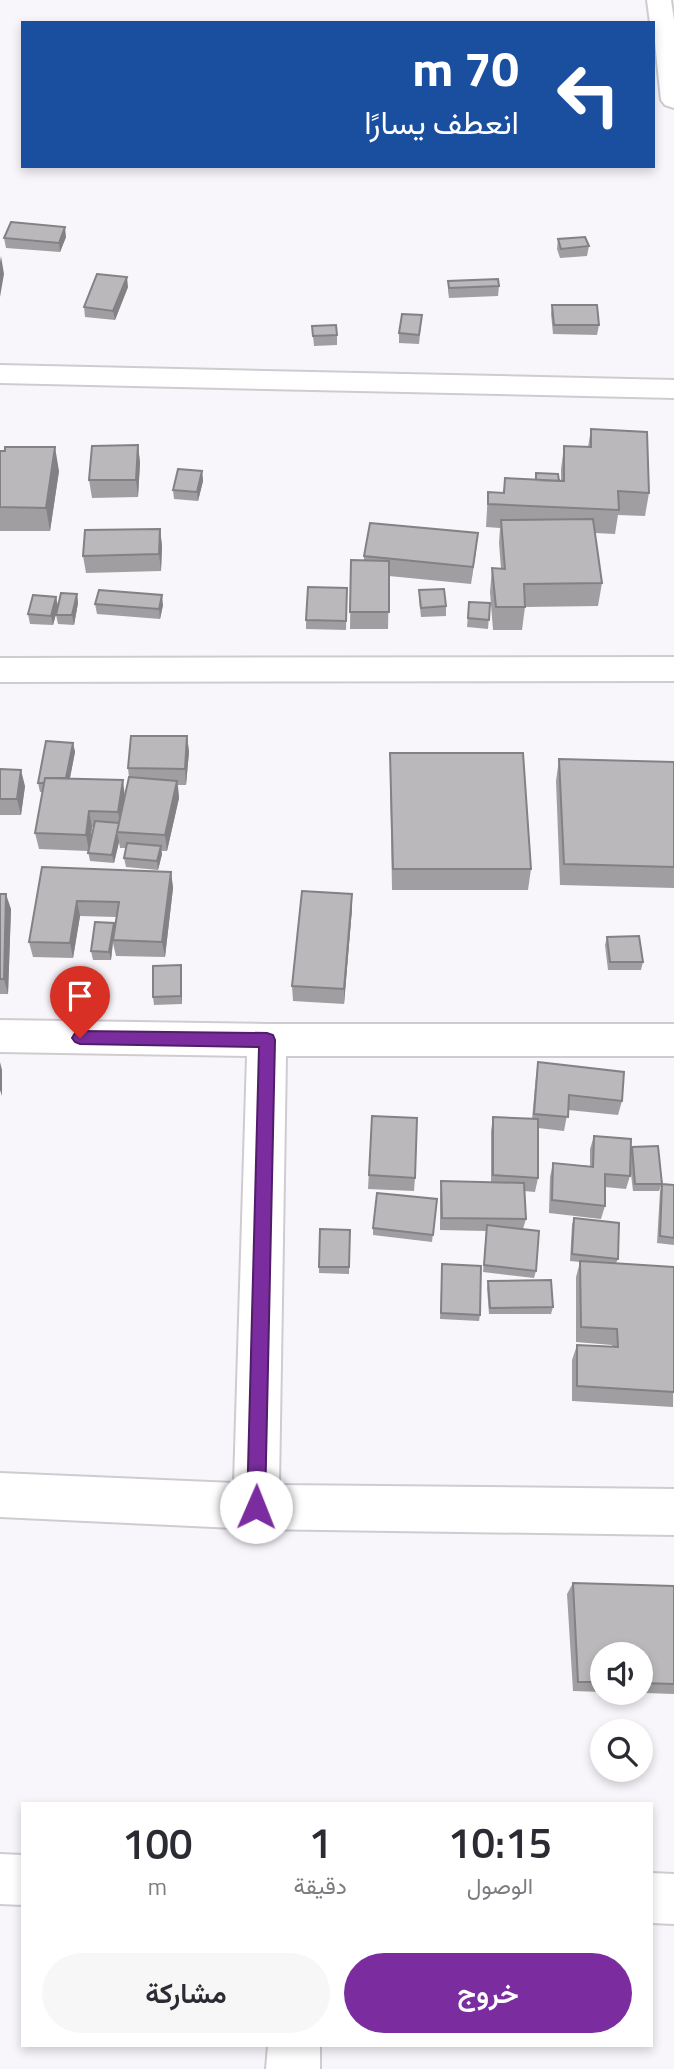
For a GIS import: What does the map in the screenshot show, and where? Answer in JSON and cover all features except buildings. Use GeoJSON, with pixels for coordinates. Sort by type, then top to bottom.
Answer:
{"type":"FeatureCollection","features":[{"type":"Feature","properties":{"kind":"street"},"geometry":{"type":"LineString","coordinates":[[659,0],[674,100]]}},
{"type":"Feature","properties":{"kind":"street"},"geometry":{"type":"LineString","coordinates":[[0,374],[674,390]]}},
{"type":"Feature","properties":{"kind":"street"},"geometry":{"type":"LineString","coordinates":[[0,670],[674,668]]}},
{"type":"Feature","properties":{"kind":"street"},"geometry":{"type":"LineString","coordinates":[[0,1037],[674,1040]]}},
{"type":"Feature","properties":{"kind":"street"},"geometry":{"type":"LineString","coordinates":[[256,1507],[267,1040]]}},
{"type":"Feature","properties":{"kind":"street"},"geometry":{"type":"LineString","coordinates":[[0,1495],[256,1507],[674,1512]]}},
{"type":"Feature","properties":{"kind":"street"},"geometry":{"type":"LineString","coordinates":[[0,1880],[21,1880]]}},
{"type":"Feature","properties":{"kind":"street"},"geometry":{"type":"LineString","coordinates":[[653,1898],[674,1899]]}},
{"type":"Feature","properties":{"kind":"street"},"geometry":{"type":"LineString","coordinates":[[293,2069],[294,2047]]}},
{"type":"Feature","properties":{"kind":"route"},"geometry":{"type":"LineString","coordinates":[[80,1038],[267,1040],[256,1507]]}}]}
